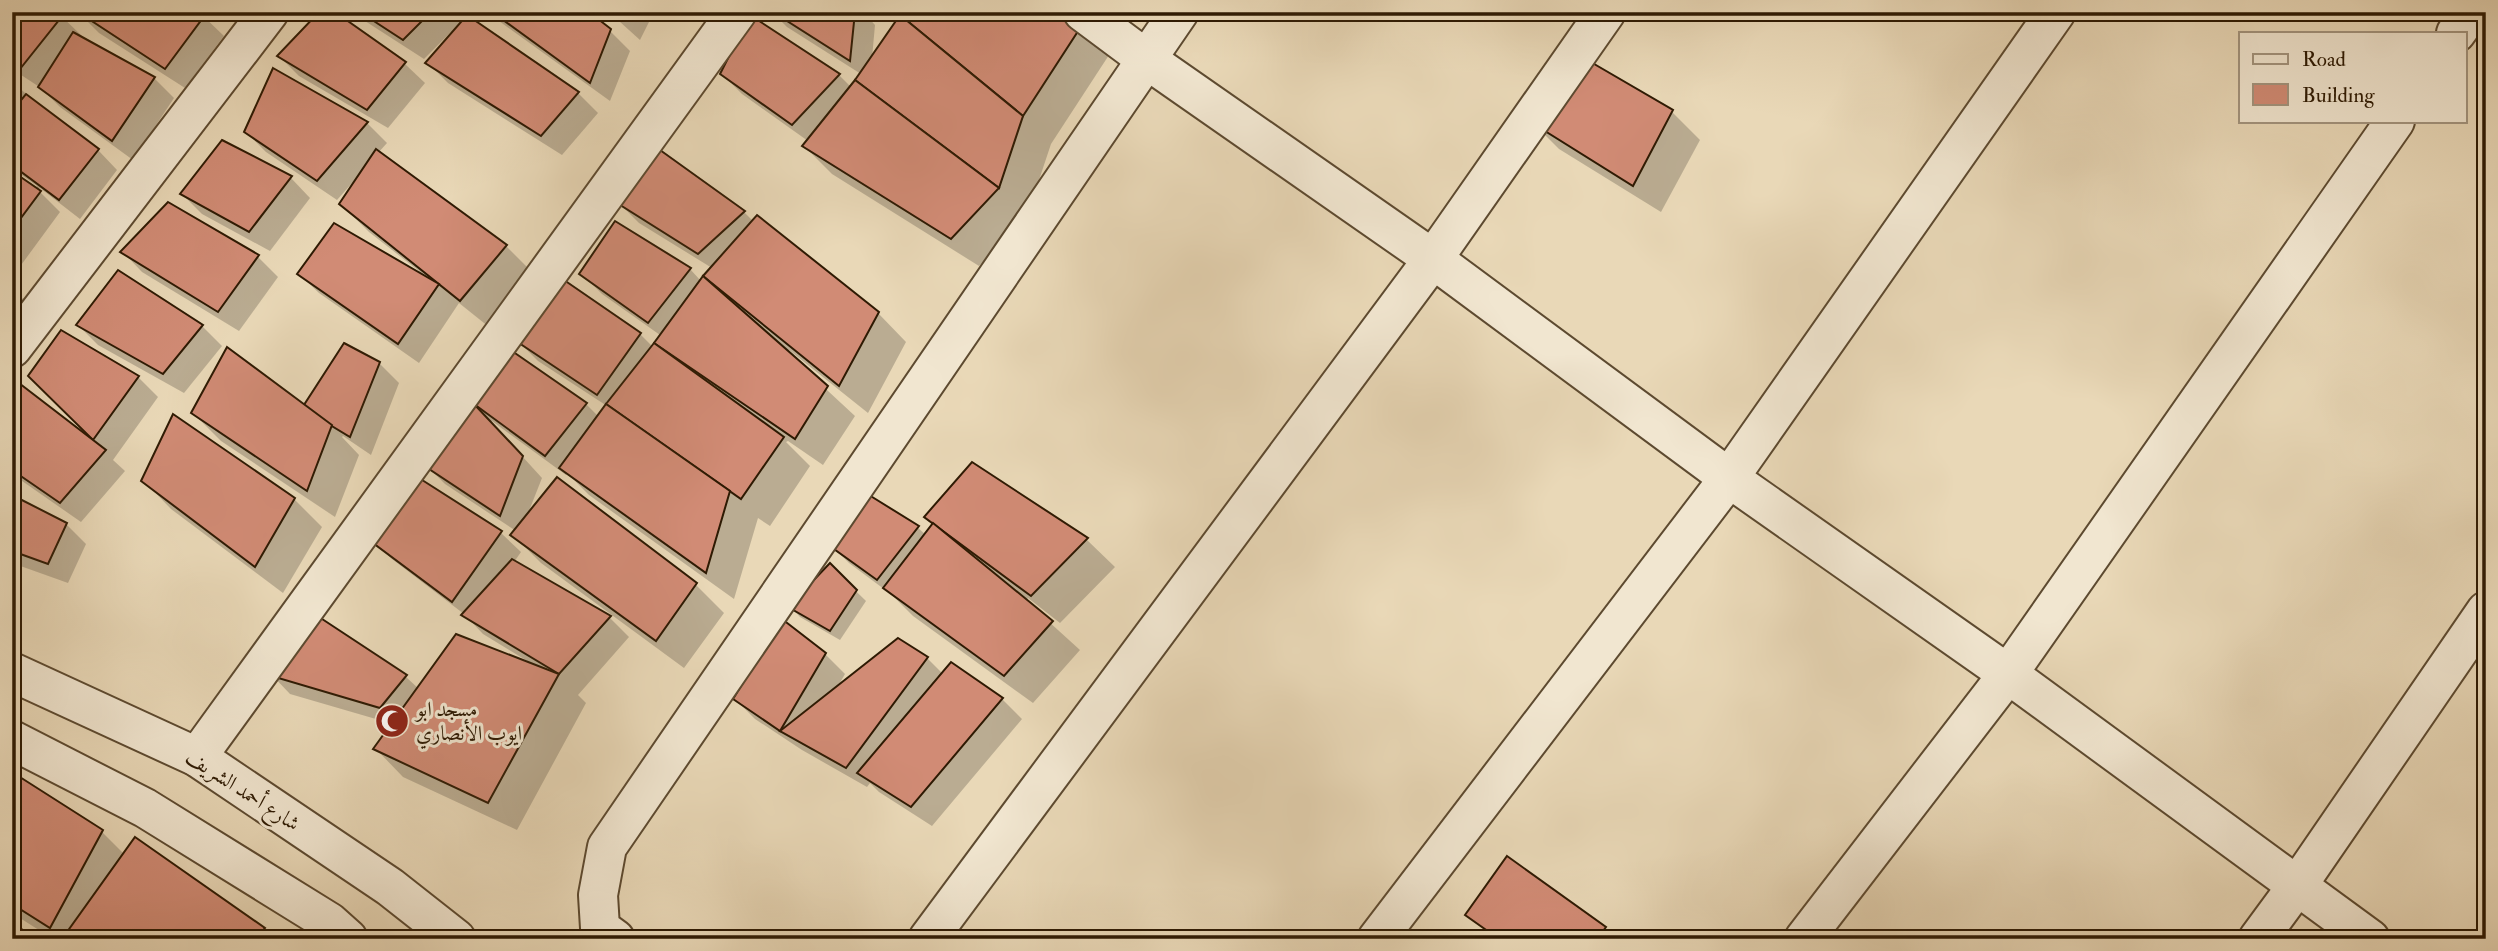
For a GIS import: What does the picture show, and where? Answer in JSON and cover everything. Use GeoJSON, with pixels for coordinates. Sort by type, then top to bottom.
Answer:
{"type":"FeatureCollection","features":[{"type":"Feature","properties":{"kind":"street"},"geometry":{"type":"LineString","coordinates":[[12,348],[269,12]]}},
{"type":"Feature","properties":{"kind":"street"},"geometry":{"type":"LineString","coordinates":[[197,757],[737,12]]}},
{"type":"Feature","properties":{"kind":"street"},"geometry":{"type":"LineString","coordinates":[[1083,12],[1433,259],[1729,478],[2008,674],[2370,939]]}},
{"type":"Feature","properties":{"kind":"street"},"geometry":{"type":"LineString","coordinates":[[615,939],[600,928],[598,895],[607,847],[1179,12]]}},
{"type":"Feature","properties":{"kind":"street"},"geometry":{"type":"LineString","coordinates":[[928,939],[1433,259],[1606,12]]}},
{"type":"Feature","properties":{"kind":"street"},"geometry":{"type":"LineString","coordinates":[[1377,939],[1729,478],[2056,12]]}},
{"type":"Feature","properties":{"kind":"street"},"geometry":{"type":"LineString","coordinates":[[2457,32],[2471,12]]}},
{"type":"Feature","properties":{"kind":"street"},"geometry":{"type":"LineString","coordinates":[[1804,939],[2008,674],[2394,122]]}},
{"type":"Feature","properties":{"kind":"street"},"geometry":{"type":"LineString","coordinates":[[2258,939],[2486,611]]}},
{"type":"Feature","properties":{"kind":"street","name":"شارع أحمد الشريف"},"geometry":{"type":"LineString","coordinates":[[12,671],[197,757],[390,887],[456,939]]}},
{"type":"Feature","properties":{"kind":"street"},"geometry":{"type":"LineString","coordinates":[[12,740],[145,808],[329,922],[348,939]]}},
{"type":"Feature","properties":{"kind":"building"},"geometry":{"type":"Polygon","coordinates":[[[12,12],[60,12],[63,15],[20,69],[12,64],[12,12]]]}},
{"type":"Feature","properties":{"kind":"building"},"geometry":{"type":"Polygon","coordinates":[[[78,12],[202,12],[205,15],[165,69],[78,12]]]}},
{"type":"Feature","properties":{"kind":"building"},"geometry":{"type":"Polygon","coordinates":[[[319,12],[335,12],[406,62],[367,110],[277,56],[319,12]]]}},
{"type":"Feature","properties":{"kind":"building"},"geometry":{"type":"Polygon","coordinates":[[[360,12],[431,12],[403,40],[360,12]]]}},
{"type":"Feature","properties":{"kind":"building"},"geometry":{"type":"Polygon","coordinates":[[[492,12],[589,12],[611,29],[590,83],[492,12]]]}},
{"type":"Feature","properties":{"kind":"building"},"geometry":{"type":"Polygon","coordinates":[[[773,12],[855,12],[850,61],[773,12]]]}},
{"type":"Feature","properties":{"kind":"building"},"geometry":{"type":"Polygon","coordinates":[[[902,12],[1062,12],[1082,25],[1023,116],[900,15],[902,12]]]}},
{"type":"Feature","properties":{"kind":"building"},"geometry":{"type":"Polygon","coordinates":[[[467,15],[579,92],[541,136],[425,63],[467,15]]]}},
{"type":"Feature","properties":{"kind":"building"},"geometry":{"type":"Polygon","coordinates":[[[750,15],[840,74],[792,125],[720,74],[750,15]]]}},
{"type":"Feature","properties":{"kind":"building"},"geometry":{"type":"Polygon","coordinates":[[[900,15],[1023,116],[999,188],[855,80],[900,15]]]}},
{"type":"Feature","properties":{"kind":"building"},"geometry":{"type":"Polygon","coordinates":[[[73,32],[155,77],[112,141],[38,87],[73,32]]]}},
{"type":"Feature","properties":{"kind":"building"},"geometry":{"type":"Polygon","coordinates":[[[1577,54],[1673,110],[1633,186],[1529,121],[1577,54]]]}},
{"type":"Feature","properties":{"kind":"building"},"geometry":{"type":"Polygon","coordinates":[[[273,68],[368,122],[317,181],[244,132],[273,68]]]}},
{"type":"Feature","properties":{"kind":"building"},"geometry":{"type":"Polygon","coordinates":[[[855,80],[999,188],[951,239],[802,146],[855,80]]]}},
{"type":"Feature","properties":{"kind":"building"},"geometry":{"type":"Polygon","coordinates":[[[26,94],[99,149],[59,200],[12,165],[12,111],[26,94]]]}},
{"type":"Feature","properties":{"kind":"building"},"geometry":{"type":"Polygon","coordinates":[[[222,140],[292,176],[249,232],[180,194],[222,140]]]}},
{"type":"Feature","properties":{"kind":"building"},"geometry":{"type":"Polygon","coordinates":[[[376,149],[507,245],[460,301],[339,204],[376,149]]]}},
{"type":"Feature","properties":{"kind":"building"},"geometry":{"type":"Polygon","coordinates":[[[660,150],[745,211],[698,254],[617,203],[660,150]]]}},
{"type":"Feature","properties":{"kind":"building"},"geometry":{"type":"Polygon","coordinates":[[[12,171],[41,191],[12,230],[12,171]]]}},
{"type":"Feature","properties":{"kind":"building"},"geometry":{"type":"Polygon","coordinates":[[[168,202],[259,255],[218,312],[120,252],[168,202]]]}},
{"type":"Feature","properties":{"kind":"building"},"geometry":{"type":"Polygon","coordinates":[[[757,215],[879,312],[839,386],[703,276],[757,215]]]}},
{"type":"Feature","properties":{"kind":"building"},"geometry":{"type":"Polygon","coordinates":[[[615,221],[691,268],[648,323],[579,274],[615,221]]]}},
{"type":"Feature","properties":{"kind":"building"},"geometry":{"type":"Polygon","coordinates":[[[334,223],[439,284],[398,344],[297,274],[334,223]]]}},
{"type":"Feature","properties":{"kind":"building"},"geometry":{"type":"Polygon","coordinates":[[[118,270],[203,325],[163,374],[76,325],[118,270]]]}},
{"type":"Feature","properties":{"kind":"building"},"geometry":{"type":"Polygon","coordinates":[[[703,276],[828,386],[795,439],[654,343],[703,276]]]}},
{"type":"Feature","properties":{"kind":"building"},"geometry":{"type":"Polygon","coordinates":[[[564,280],[641,333],[597,395],[516,341],[564,280]]]}},
{"type":"Feature","properties":{"kind":"building"},"geometry":{"type":"Polygon","coordinates":[[[61,330],[139,376],[93,440],[28,376],[61,330]]]}},
{"type":"Feature","properties":{"kind":"building"},"geometry":{"type":"Polygon","coordinates":[[[344,343],[380,362],[350,437],[302,408],[344,343]]]}},
{"type":"Feature","properties":{"kind":"building"},"geometry":{"type":"Polygon","coordinates":[[[654,343],[784,437],[741,499],[606,404],[654,343]]]}},
{"type":"Feature","properties":{"kind":"building"},"geometry":{"type":"Polygon","coordinates":[[[227,347],[332,425],[307,491],[191,413],[227,347]]]}},
{"type":"Feature","properties":{"kind":"building"},"geometry":{"type":"Polygon","coordinates":[[[512,351],[587,403],[545,456],[474,404],[512,351]]]}},
{"type":"Feature","properties":{"kind":"building"},"geometry":{"type":"Polygon","coordinates":[[[15,380],[106,450],[60,503],[12,470],[12,382],[15,380]]]}},
{"type":"Feature","properties":{"kind":"building"},"geometry":{"type":"Polygon","coordinates":[[[474,404],[523,456],[500,516],[423,465],[474,404]]]}},
{"type":"Feature","properties":{"kind":"building"},"geometry":{"type":"Polygon","coordinates":[[[606,404],[730,491],[706,573],[559,468],[606,404]]]}},
{"type":"Feature","properties":{"kind":"building"},"geometry":{"type":"Polygon","coordinates":[[[173,414],[295,498],[255,567],[141,481],[173,414]]]}},
{"type":"Feature","properties":{"kind":"building"},"geometry":{"type":"Polygon","coordinates":[[[972,462],[1088,538],[1031,596],[924,517],[972,462]]]}},
{"type":"Feature","properties":{"kind":"building"},"geometry":{"type":"Polygon","coordinates":[[[557,477],[697,583],[656,641],[510,535],[557,477]]]}},
{"type":"Feature","properties":{"kind":"building"},"geometry":{"type":"Polygon","coordinates":[[[419,478],[502,531],[452,602],[369,540],[419,478]]]}},
{"type":"Feature","properties":{"kind":"building"},"geometry":{"type":"Polygon","coordinates":[[[12,495],[67,523],[48,564],[12,551],[12,495]]]}},
{"type":"Feature","properties":{"kind":"building"},"geometry":{"type":"Polygon","coordinates":[[[869,495],[919,526],[877,580],[827,544],[869,495]]]}},
{"type":"Feature","properties":{"kind":"building"},"geometry":{"type":"Polygon","coordinates":[[[933,523],[1053,621],[1004,676],[883,588],[933,523]]]}},
{"type":"Feature","properties":{"kind":"building"},"geometry":{"type":"Polygon","coordinates":[[[512,559],[611,616],[559,674],[461,615],[512,559]]]}},
{"type":"Feature","properties":{"kind":"building"},"geometry":{"type":"Polygon","coordinates":[[[830,563],[857,590],[830,631],[788,607],[830,563]]]}},
{"type":"Feature","properties":{"kind":"building"},"geometry":{"type":"Polygon","coordinates":[[[313,613],[407,675],[380,708],[268,675],[313,613]]]}},
{"type":"Feature","properties":{"kind":"building"},"geometry":{"type":"Polygon","coordinates":[[[782,619],[826,653],[780,731],[733,699],[782,619]]]}},
{"type":"Feature","properties":{"kind":"building"},"geometry":{"type":"Polygon","coordinates":[[[456,634],[559,674],[488,803],[373,749],[456,634]]]}},
{"type":"Feature","properties":{"kind":"building"},"geometry":{"type":"Polygon","coordinates":[[[898,638],[928,657],[846,768],[780,731],[898,638]]]}},
{"type":"Feature","properties":{"kind":"building"},"geometry":{"type":"Polygon","coordinates":[[[951,662],[1003,698],[911,807],[857,773],[951,662]]]}},
{"type":"Feature","properties":{"kind":"building"},"geometry":{"type":"Polygon","coordinates":[[[12,772],[103,830],[50,928],[12,904],[12,772]]]}},
{"type":"Feature","properties":{"kind":"building"},"geometry":{"type":"Polygon","coordinates":[[[135,837],[265,928],[256,939],[62,939],[135,837]]]}},
{"type":"Feature","properties":{"kind":"building"},"geometry":{"type":"Polygon","coordinates":[[[1507,856],[1606,927],[1597,939],[1499,939],[1465,915],[1507,856]]]}},
{"type":"Feature","properties":{"kind":"building"},"geometry":{"type":"Polygon","coordinates":[[[12,923],[37,939],[12,939],[12,923]]]}},
{"type":"Feature","properties":{"kind":"place","name":"مسجد ابو ايوب الأنصاري"},"geometry":{"type":"Point","coordinates":[392,721]}}]}
